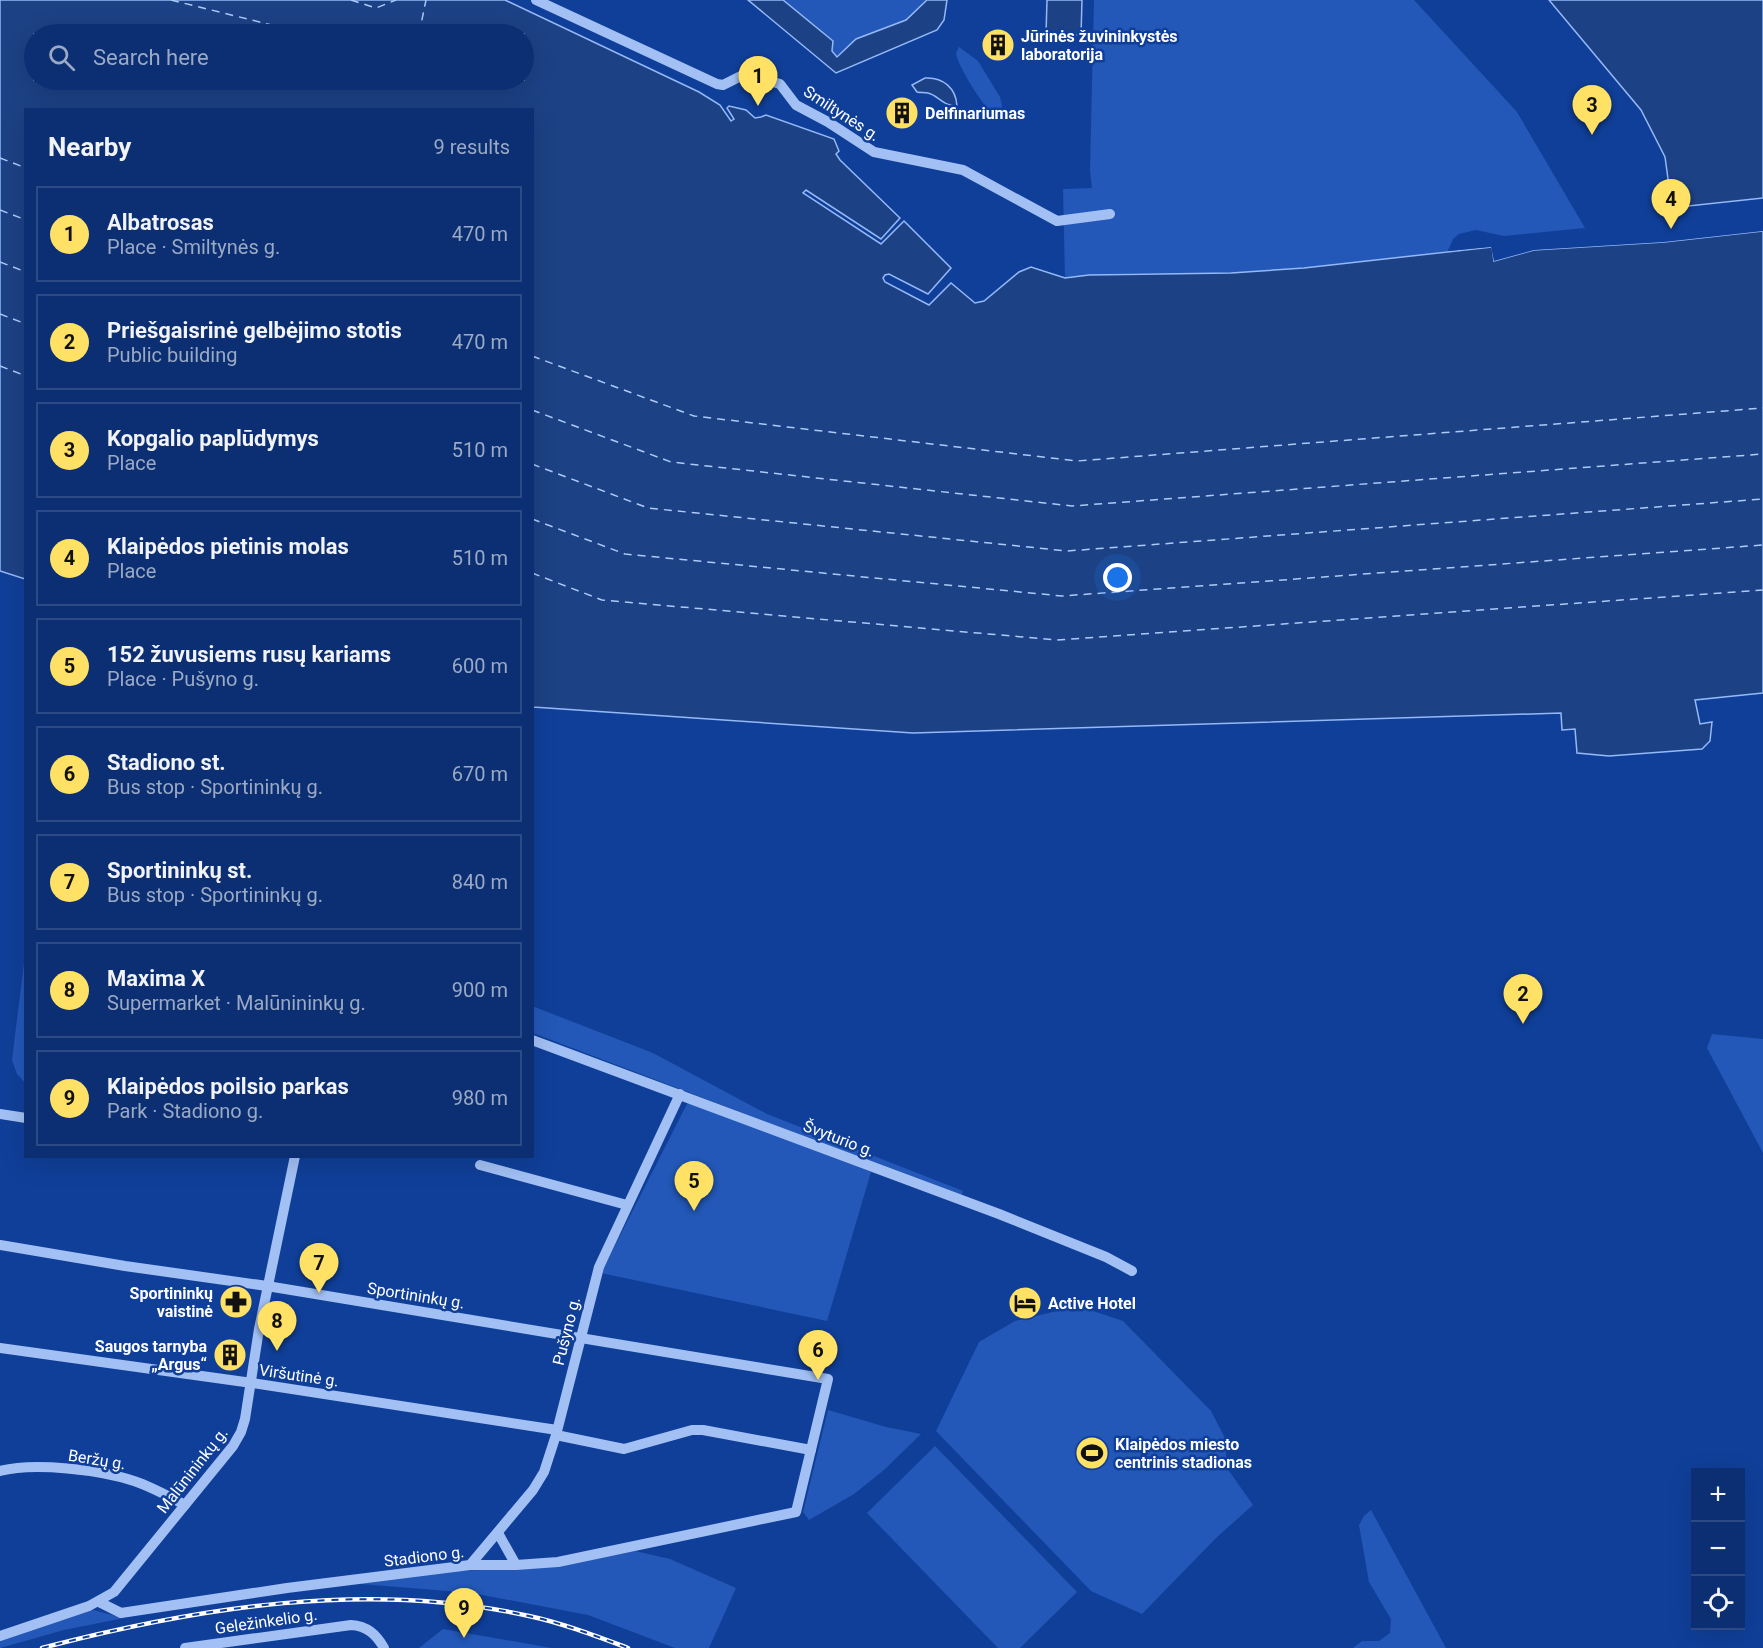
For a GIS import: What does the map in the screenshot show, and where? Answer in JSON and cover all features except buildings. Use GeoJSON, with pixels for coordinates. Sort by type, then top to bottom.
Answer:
{"type":"FeatureCollection","features":[{"type":"Feature","properties":{"kind":"street","name":"Smiltynės g."},"geometry":{"type":"LineString","coordinates":[[536,0],[717,84],[723,85],[743,75],[780,84],[796,105],[828,122],[874,152],[963,170],[1057,221],[1110,214]]}},
{"type":"Feature","properties":{"kind":"street","name":"Švyturio g."},"geometry":{"type":"LineString","coordinates":[[534,1041],[999,1214],[1106,1257],[1132,1271]]}},
{"type":"Feature","properties":{"kind":"street","name":"Pušyno g."},"geometry":{"type":"LineString","coordinates":[[470,1565],[539,1482],[556,1433],[598,1267],[680,1094]]}},
{"type":"Feature","properties":{"kind":"street"},"geometry":{"type":"LineString","coordinates":[[0,1114],[24,1118]]}},
{"type":"Feature","properties":{"kind":"street","name":"Malūnininkų g."},"geometry":{"type":"LineString","coordinates":[[99,1602],[114,1592],[233,1446],[241,1432],[252,1383],[267,1286],[295,1158]]}},
{"type":"Feature","properties":{"kind":"street"},"geometry":{"type":"LineString","coordinates":[[480,1165],[627,1205]]}},
{"type":"Feature","properties":{"kind":"street","name":"Sportininkų g."},"geometry":{"type":"LineString","coordinates":[[0,1245],[267,1286],[828,1379]]}},
{"type":"Feature","properties":{"kind":"street","name":"Viršutinė g."},"geometry":{"type":"LineString","coordinates":[[0,1348],[252,1383],[556,1433]]}},
{"type":"Feature","properties":{"kind":"street","name":"Stadiono g."},"geometry":{"type":"LineString","coordinates":[[99,1602],[121,1614],[287,1588],[470,1565],[558,1562],[796,1512],[828,1379]]}},
{"type":"Feature","properties":{"kind":"street"},"geometry":{"type":"LineString","coordinates":[[556,1433],[624,1449],[692,1430],[703,1430],[811,1450]]}},
{"type":"Feature","properties":{"kind":"street","name":"Beržų g."},"geometry":{"type":"LineString","coordinates":[[0,1471],[16,1466],[60,1468],[132,1480],[185,1505]]}},
{"type":"Feature","properties":{"kind":"street"},"geometry":{"type":"LineString","coordinates":[[498,1533],[516,1565]]}},
{"type":"Feature","properties":{"kind":"street"},"geometry":{"type":"LineString","coordinates":[[0,1636],[99,1602]]}},
{"type":"Feature","properties":{"kind":"street","name":"Geležinkelio g."},"geometry":{"type":"LineString","coordinates":[[185,1648],[351,1625],[365,1626],[384,1648]]}},
{"type":"Feature","properties":{"kind":"shaded area"},"geometry":{"type":"Polygon","coordinates":[[[0,0],[505,0],[699,92],[720,105],[731,121],[734,119],[727,108],[729,106],[746,110],[755,118],[766,115],[834,139],[839,151],[836,154],[840,160],[900,218],[881,239],[806,190],[803,193],[881,244],[904,221],[951,268],[928,294],[889,274],[883,278],[885,282],[929,305],[951,283],[975,303],[984,301],[1019,272],[1031,267],[1065,278],[1089,275],[1231,273],[1304,268],[1492,247],[1494,261],[1534,250],[1664,242],[1763,231],[1763,693],[1695,700],[1700,724],[1712,722],[1710,741],[1702,749],[1609,756],[1577,753],[1575,729],[1562,730],[1561,713],[913,733],[534,707],[534,108],[24,108],[24,579],[0,571],[0,0]]]}},
{"type":"Feature","properties":{"kind":"shaded area"},"geometry":{"type":"Polygon","coordinates":[[[748,0],[783,0],[833,41],[832,51],[837,57],[856,39],[906,20],[927,0],[947,0],[944,20],[937,30],[836,73],[748,0]]]}},
{"type":"Feature","properties":{"kind":"shaded area"},"geometry":{"type":"Polygon","coordinates":[[[783,0],[927,0],[906,20],[856,39],[837,57],[832,51],[832,41],[783,0]]]}},
{"type":"Feature","properties":{"kind":"shaded area"},"geometry":{"type":"Polygon","coordinates":[[[1047,0],[1082,0],[1081,35],[1046,35],[1047,0]]]}},
{"type":"Feature","properties":{"kind":"shaded area"},"geometry":{"type":"Polygon","coordinates":[[[1094,0],[1414,0],[1517,112],[1585,228],[1504,236],[1476,230],[1459,234],[1453,239],[1448,251],[1312,268],[1230,273],[1126,273],[1065,278],[1063,189],[1092,188],[1090,170],[1094,0]]]}},
{"type":"Feature","properties":{"kind":"shaded area"},"geometry":{"type":"Polygon","coordinates":[[[1549,0],[1763,0],[1763,198],[1679,207],[1669,186],[1665,157],[1641,110],[1549,0]]]}},
{"type":"Feature","properties":{"kind":"shaded area"},"geometry":{"type":"Polygon","coordinates":[[[959,47],[978,61],[1000,97],[1001,114],[993,115],[971,85],[956,53],[959,47]]]}},
{"type":"Feature","properties":{"kind":"shaded area"},"geometry":{"type":"Polygon","coordinates":[[[925,78],[937,79],[947,85],[954,94],[957,106],[952,106],[932,94],[917,92],[912,85],[925,78]]]}},
{"type":"Feature","properties":{"kind":"shaded area"},"geometry":{"type":"Polygon","coordinates":[[[24,963],[24,1082],[17,1074],[12,1060],[24,963]]]}},
{"type":"Feature","properties":{"kind":"shaded area"},"geometry":{"type":"Polygon","coordinates":[[[534,1007],[653,1053],[767,1114],[963,1191],[961,1196],[534,1033],[534,1007]]]}},
{"type":"Feature","properties":{"kind":"shaded area"},"geometry":{"type":"Polygon","coordinates":[[[1712,1034],[1763,1039],[1763,1153],[1707,1048],[1712,1034]]]}},
{"type":"Feature","properties":{"kind":"shaded area"},"geometry":{"type":"Polygon","coordinates":[[[688,1102],[871,1172],[827,1321],[601,1273],[688,1102]]]}},
{"type":"Feature","properties":{"kind":"shaded area","name":"Klaipėdos miesto centrinis stadionas"},"geometry":{"type":"Polygon","coordinates":[[[1078,1306],[1123,1321],[1211,1411],[1225,1438],[1227,1468],[1253,1505],[1216,1538],[1142,1614],[1091,1591],[936,1431],[979,1342],[1015,1321],[1078,1306]]]}},
{"type":"Feature","properties":{"kind":"shaded area"},"geometry":{"type":"Polygon","coordinates":[[[828,1410],[886,1427],[921,1434],[884,1470],[854,1494],[809,1520],[803,1512],[828,1410]]]}},
{"type":"Feature","properties":{"kind":"shaded area"},"geometry":{"type":"Polygon","coordinates":[[[935,1446],[1077,1592],[1020,1648],[998,1648],[867,1513],[935,1446]]]}},
{"type":"Feature","properties":{"kind":"shaded area"},"geometry":{"type":"Polygon","coordinates":[[[1371,1510],[1446,1648],[1353,1648],[1362,1641],[1379,1641],[1390,1633],[1391,1619],[1369,1582],[1359,1525],[1371,1510]]]}},
{"type":"Feature","properties":{"kind":"shaded area"},"geometry":{"type":"Polygon","coordinates":[[[635,1551],[670,1559],[736,1588],[709,1648],[675,1648],[588,1615],[472,1593],[361,1584],[360,1581],[452,1571],[542,1568],[635,1551]]]}},
{"type":"Feature","properties":{"kind":"shaded area"},"geometry":{"type":"Polygon","coordinates":[[[93,1610],[124,1618],[64,1630],[0,1648],[0,1640],[93,1610]]]}},
{"type":"Feature","properties":{"kind":"shaded area"},"geometry":{"type":"Polygon","coordinates":[[[443,1629],[552,1648],[419,1648],[443,1629]]]}},
{"type":"Feature","properties":{"kind":"pier"},"geometry":{"type":"Polygon","coordinates":[[[1763,228],[1763,231],[1664,242],[1534,250],[1494,261],[1491,247],[1448,251],[1449,248],[1492,244],[1495,246],[1496,257],[1534,247],[1664,239],[1763,228]]]}},
{"type":"Feature","properties":{"kind":"ferry route"},"geometry":{"type":"LineString","coordinates":[[171,0],[268,24]]}},
{"type":"Feature","properties":{"kind":"ferry route"},"geometry":{"type":"LineString","coordinates":[[351,0],[376,8],[396,0]]}},
{"type":"Feature","properties":{"kind":"ferry route"},"geometry":{"type":"LineString","coordinates":[[421,24],[426,0]]}},
{"type":"Feature","properties":{"kind":"ferry route"},"geometry":{"type":"LineString","coordinates":[[0,158],[24,167]]}},
{"type":"Feature","properties":{"kind":"ferry route"},"geometry":{"type":"LineString","coordinates":[[0,210],[24,219]]}},
{"type":"Feature","properties":{"kind":"ferry route"},"geometry":{"type":"LineString","coordinates":[[0,262],[24,271]]}},
{"type":"Feature","properties":{"kind":"ferry route"},"geometry":{"type":"LineString","coordinates":[[0,314],[24,323]]}},
{"type":"Feature","properties":{"kind":"ferry route"},"geometry":{"type":"LineString","coordinates":[[534,357],[694,416],[1077,461],[1763,408]]}},
{"type":"Feature","properties":{"kind":"ferry route"},"geometry":{"type":"LineString","coordinates":[[0,366],[24,375]]}},
{"type":"Feature","properties":{"kind":"ferry route"},"geometry":{"type":"LineString","coordinates":[[534,411],[671,462],[1072,506],[1763,454]]}},
{"type":"Feature","properties":{"kind":"ferry route"},"geometry":{"type":"LineString","coordinates":[[534,465],[648,508],[1067,551],[1763,499]]}},
{"type":"Feature","properties":{"kind":"ferry route"},"geometry":{"type":"LineString","coordinates":[[534,520],[625,554],[1062,596],[1763,545]]}},
{"type":"Feature","properties":{"kind":"ferry route"},"geometry":{"type":"LineString","coordinates":[[534,574],[602,600],[1057,640],[1763,590]]}},
{"type":"Feature","properties":{"kind":"railway"},"geometry":{"type":"LineString","coordinates":[[42,1648],[101,1633],[223,1610],[346,1599],[407,1600],[468,1605],[541,1619],[628,1648]]}},
{"type":"Feature","properties":{"kind":"place","name":"Jūrinės žuvininkystės laboratorija"},"geometry":{"type":"Point","coordinates":[998,45]}},
{"type":"Feature","properties":{"kind":"place","name":"Albatrosas"},"geometry":{"type":"Point","coordinates":[758,106]}},
{"type":"Feature","properties":{"kind":"place","name":"Delfinariumas"},"geometry":{"type":"Point","coordinates":[902,113]}},
{"type":"Feature","properties":{"kind":"place","name":"Kopgalio paplūdymys"},"geometry":{"type":"Point","coordinates":[1592,135]}},
{"type":"Feature","properties":{"kind":"place","name":"Klaipėdos pietinis molas"},"geometry":{"type":"Point","coordinates":[1671,229]}},
{"type":"Feature","properties":{"kind":"place","name":"Priešgaisrinė gelbėjimo stotis"},"geometry":{"type":"Point","coordinates":[1523,1024]}},
{"type":"Feature","properties":{"kind":"place","name":"152 žuvusiems rusų kariams"},"geometry":{"type":"Point","coordinates":[694,1211]}},
{"type":"Feature","properties":{"kind":"place","name":"Sportininkų st."},"geometry":{"type":"Point","coordinates":[319,1293]}},
{"type":"Feature","properties":{"kind":"place","name":"Sportininkų vaistinė"},"geometry":{"type":"Point","coordinates":[236,1302]}},
{"type":"Feature","properties":{"kind":"place","name":"Active Hotel"},"geometry":{"type":"Point","coordinates":[1025,1303]}},
{"type":"Feature","properties":{"kind":"place","name":"Maxima X"},"geometry":{"type":"Point","coordinates":[277,1351]}},
{"type":"Feature","properties":{"kind":"place","name":"Saugos tarnyba „Argus“"},"geometry":{"type":"Point","coordinates":[230,1355]}},
{"type":"Feature","properties":{"kind":"place","name":"Stadiono st."},"geometry":{"type":"Point","coordinates":[818,1380]}},
{"type":"Feature","properties":{"kind":"place","name":"Klaipėdos miesto centrinis stadionas"},"geometry":{"type":"Point","coordinates":[1092,1453]}},
{"type":"Feature","properties":{"kind":"place","name":"Klaipėdos poilsio parkas"},"geometry":{"type":"Point","coordinates":[464,1638]}}]}
